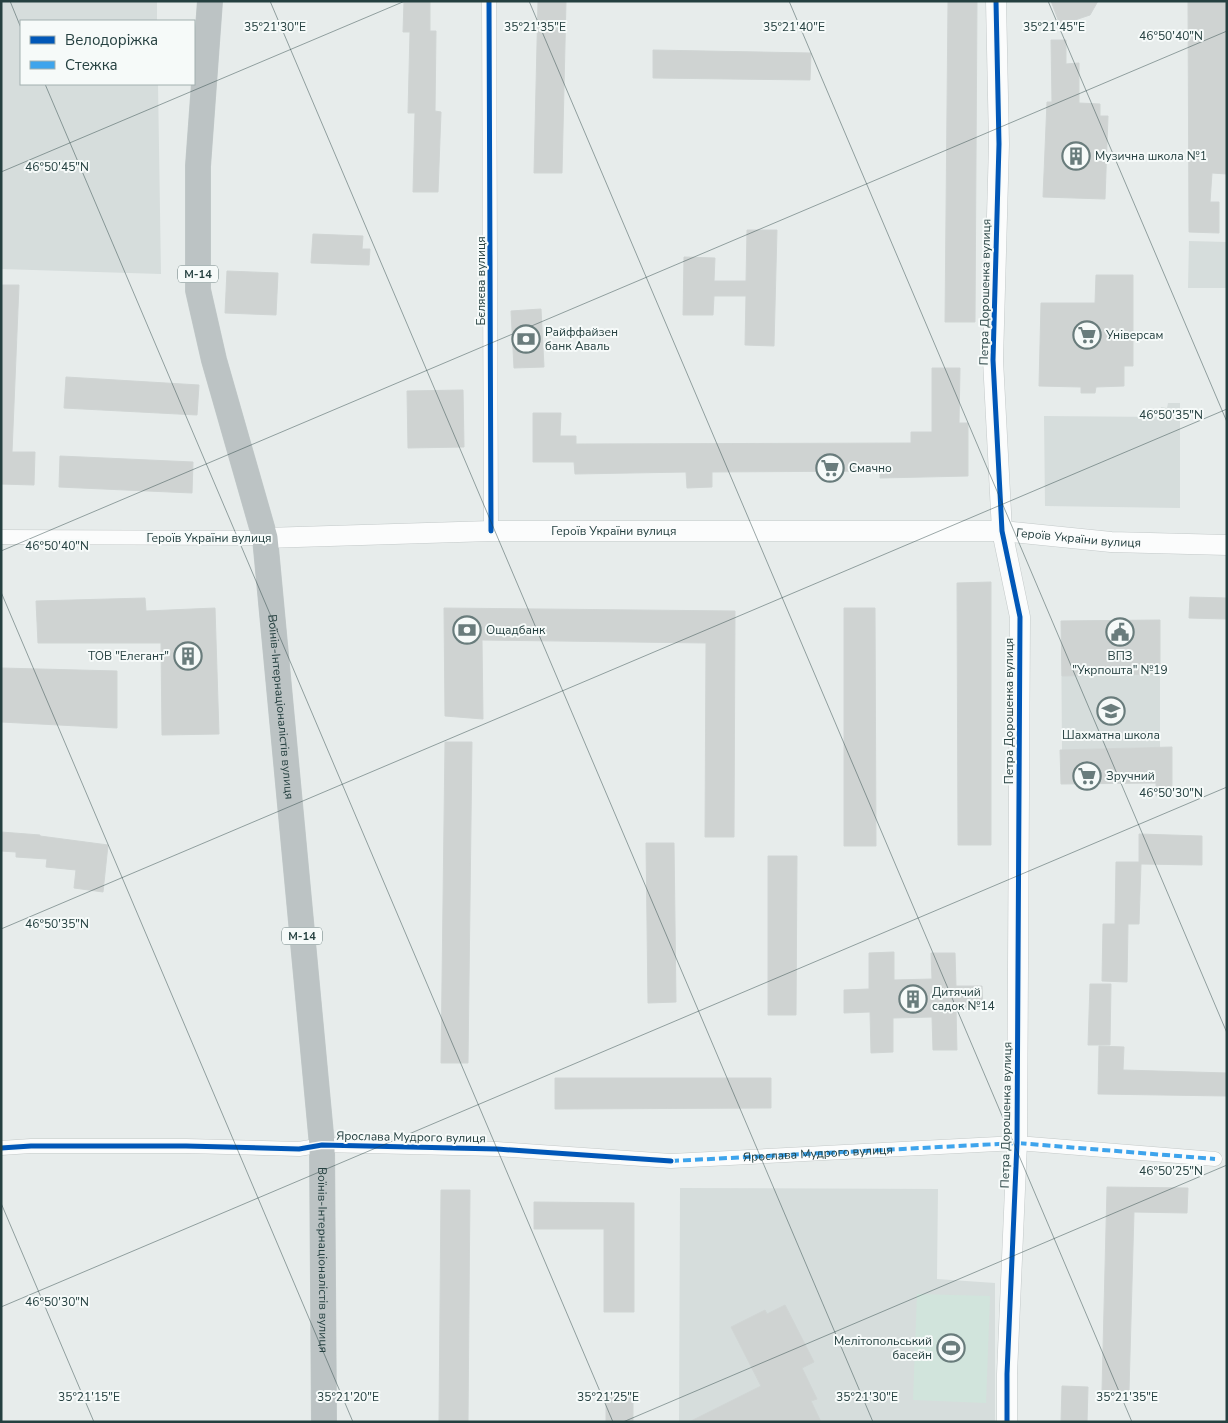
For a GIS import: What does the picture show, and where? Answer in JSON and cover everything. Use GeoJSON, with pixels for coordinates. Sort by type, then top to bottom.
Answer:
{"type":"FeatureCollection","features":[{"type":"Feature","properties":{"kind":"highway","name":"Воїнів-Інтернаціоналістів вулиця"},"geometry":{"type":"LineString","coordinates":[[210,1],[198,166],[198,290],[214,360],[265,538],[322,1146],[324,1422]]}},
{"type":"Feature","properties":{"kind":"street","name":"Бєляєва вулиця"},"geometry":{"type":"LineString","coordinates":[[489,1],[492,531]]}},
{"type":"Feature","properties":{"kind":"street","name":"Петра Дорошенка вулиця"},"geometry":{"type":"LineString","coordinates":[[996,1],[998,144],[993,360],[1002,532],[1020,617],[1017,1143],[1007,1374],[1007,1422]]}},
{"type":"Feature","properties":{"kind":"street","name":"Героїв України вулиця"},"geometry":{"type":"LineString","coordinates":[[1,537],[265,538],[492,531],[1002,532],[1111,542],[1227,544]]}},
{"type":"Feature","properties":{"kind":"street","name":"Ярослава Мудрого вулиця"},"geometry":{"type":"LineString","coordinates":[[1,1148],[31,1146],[186,1146],[299,1150],[322,1146],[497,1149],[671,1161],[1017,1143],[1215,1159]]}},
{"type":"Feature","properties":{"kind":"shaded area"},"geometry":{"type":"Polygon","coordinates":[[[1,1],[157,1],[157,20],[20,20],[20,85],[158,85],[161,274],[1,269],[1,1]]]}},
{"type":"Feature","properties":{"kind":"shaded area"},"geometry":{"type":"Polygon","coordinates":[[[1189,241],[1227,242],[1227,288],[1188,288],[1189,241]]]}},
{"type":"Feature","properties":{"kind":"shaded area"},"geometry":{"type":"Polygon","coordinates":[[[1168,403],[1180,403],[1180,508],[1045,506],[1044,416],[1160,417],[1161,407],[1167,408],[1168,403]]]}},
{"type":"Feature","properties":{"kind":"shaded area","name":"Шахматна школа"},"geometry":{"type":"Polygon","coordinates":[[[1160,620],[1160,747],[1062,750],[1061,621],[1160,620]]]}},
{"type":"Feature","properties":{"kind":"shaded area"},"geometry":{"type":"Polygon","coordinates":[[[680,1188],[938,1189],[937,1279],[995,1283],[995,1422],[679,1422],[680,1188]]]}},
{"type":"Feature","properties":{"kind":"shaded area","name":"Мелітопольський басейн"},"geometry":{"type":"Polygon","coordinates":[[[917,1294],[990,1296],[986,1403],[913,1400],[917,1294]]]}},
{"type":"Feature","properties":{"kind":"building"},"geometry":{"type":"Polygon","coordinates":[[[404,1],[430,1],[430,31],[436,31],[435,111],[441,112],[438,192],[413,192],[415,113],[408,113],[410,32],[403,32],[404,1]]]}},
{"type":"Feature","properties":{"kind":"building"},"geometry":{"type":"Polygon","coordinates":[[[538,1],[566,1],[562,173],[534,173],[538,1]]]}},
{"type":"Feature","properties":{"kind":"building"},"geometry":{"type":"Polygon","coordinates":[[[948,1],[977,1],[975,322],[945,322],[948,1]]]}},
{"type":"Feature","properties":{"kind":"building"},"geometry":{"type":"Polygon","coordinates":[[[1051,1],[1098,1],[1090,15],[1060,25],[1051,1]]]}},
{"type":"Feature","properties":{"kind":"building"},"geometry":{"type":"Polygon","coordinates":[[[1188,1],[1227,1],[1227,174],[1212,173],[1210,202],[1219,202],[1219,233],[1189,232],[1188,1]]]}},
{"type":"Feature","properties":{"kind":"building","name":"Музична школа №1"},"geometry":{"type":"Polygon","coordinates":[[[1051,40],[1066,40],[1066,64],[1079,63],[1079,103],[1100,104],[1100,116],[1108,116],[1105,199],[1043,197],[1047,102],[1052,102],[1051,40]]]}},
{"type":"Feature","properties":{"kind":"building"},"geometry":{"type":"Polygon","coordinates":[[[653,50],[811,53],[810,80],[653,78],[653,50]]]}},
{"type":"Feature","properties":{"kind":"building"},"geometry":{"type":"Polygon","coordinates":[[[747,230],[777,230],[774,346],[745,345],[746,296],[714,296],[713,315],[683,315],[684,257],[715,258],[714,281],[746,281],[747,230]]]}},
{"type":"Feature","properties":{"kind":"building"},"geometry":{"type":"Polygon","coordinates":[[[313,234],[363,236],[362,249],[370,249],[369,265],[311,263],[313,234]]]}},
{"type":"Feature","properties":{"kind":"building"},"geometry":{"type":"Polygon","coordinates":[[[227,271],[278,273],[276,315],[225,313],[227,271]]]}},
{"type":"Feature","properties":{"kind":"building","name":"Універсам"},"geometry":{"type":"Polygon","coordinates":[[[1096,275],[1133,275],[1133,366],[1124,366],[1124,386],[1096,387],[1095,393],[1081,393],[1081,387],[1039,386],[1041,303],[1095,303],[1096,275]]]}},
{"type":"Feature","properties":{"kind":"building"},"geometry":{"type":"Polygon","coordinates":[[[1,285],[19,285],[12,452],[35,452],[34,485],[1,484],[1,285]]]}},
{"type":"Feature","properties":{"kind":"building"},"geometry":{"type":"Polygon","coordinates":[[[541,309],[544,367],[514,368],[511,311],[541,309]]]}},
{"type":"Feature","properties":{"kind":"building"},"geometry":{"type":"Polygon","coordinates":[[[932,368],[960,368],[959,423],[968,423],[968,476],[880,478],[880,471],[712,472],[712,487],[687,488],[686,472],[575,474],[574,462],[533,462],[533,413],[561,413],[560,436],[576,436],[576,444],[911,443],[911,432],[932,432],[932,368]]]}},
{"type":"Feature","properties":{"kind":"building"},"geometry":{"type":"Polygon","coordinates":[[[66,377],[199,385],[197,415],[64,408],[66,377]]]}},
{"type":"Feature","properties":{"kind":"building"},"geometry":{"type":"Polygon","coordinates":[[[463,390],[464,447],[408,448],[407,391],[463,390]]]}},
{"type":"Feature","properties":{"kind":"building"},"geometry":{"type":"Polygon","coordinates":[[[60,456],[193,462],[192,493],[59,487],[60,456]]]}},
{"type":"Feature","properties":{"kind":"building"},"geometry":{"type":"Polygon","coordinates":[[[991,582],[991,845],[958,845],[957,583],[991,582]]]}},
{"type":"Feature","properties":{"kind":"building"},"geometry":{"type":"Polygon","coordinates":[[[1190,597],[1227,598],[1227,619],[1189,618],[1190,597]]]}},
{"type":"Feature","properties":{"kind":"building","name":"ТОВ \"Елегант\""},"geometry":{"type":"Polygon","coordinates":[[[145,598],[146,611],[215,608],[219,734],[162,735],[161,643],[38,643],[36,601],[145,598]]]}},
{"type":"Feature","properties":{"kind":"building"},"geometry":{"type":"Polygon","coordinates":[[[444,608],[735,611],[734,837],[705,837],[706,643],[482,640],[483,719],[445,716],[444,608]]]}},
{"type":"Feature","properties":{"kind":"building"},"geometry":{"type":"Polygon","coordinates":[[[844,608],[875,608],[876,846],[844,846],[844,608]]]}},
{"type":"Feature","properties":{"kind":"building"},"geometry":{"type":"Polygon","coordinates":[[[1160,620],[1160,674],[1062,676],[1061,621],[1160,620]]]}},
{"type":"Feature","properties":{"kind":"building"},"geometry":{"type":"Polygon","coordinates":[[[1,668],[117,671],[117,728],[1,722],[1,668]]]}},
{"type":"Feature","properties":{"kind":"building"},"geometry":{"type":"Polygon","coordinates":[[[445,742],[472,742],[468,1063],[441,1063],[445,742]]]}},
{"type":"Feature","properties":{"kind":"building"},"geometry":{"type":"Polygon","coordinates":[[[1172,747],[1172,795],[1156,796],[1156,783],[1061,784],[1060,750],[1172,747]]]}},
{"type":"Feature","properties":{"kind":"building"},"geometry":{"type":"Polygon","coordinates":[[[1,832],[40,835],[108,845],[103,892],[74,888],[76,870],[46,867],[47,859],[16,857],[16,852],[1,851],[1,832]]]}},
{"type":"Feature","properties":{"kind":"building"},"geometry":{"type":"Polygon","coordinates":[[[1139,834],[1202,836],[1202,865],[1141,864],[1139,924],[1128,924],[1127,982],[1102,981],[1103,924],[1115,924],[1116,862],[1139,862],[1139,834]]]}},
{"type":"Feature","properties":{"kind":"building"},"geometry":{"type":"Polygon","coordinates":[[[646,843],[674,843],[676,1002],[648,1003],[646,843]]]}},
{"type":"Feature","properties":{"kind":"building"},"geometry":{"type":"Polygon","coordinates":[[[768,856],[797,856],[796,1015],[768,1015],[768,856]]]}},
{"type":"Feature","properties":{"kind":"building","name":"Дитячий садок №14"},"geometry":{"type":"Polygon","coordinates":[[[894,952],[894,980],[932,979],[931,953],[955,953],[956,986],[982,986],[983,1008],[956,1009],[957,1050],[933,1050],[932,1017],[893,1018],[893,1052],[871,1053],[870,1012],[844,1013],[844,990],[869,989],[869,953],[894,952]]]}},
{"type":"Feature","properties":{"kind":"building"},"geometry":{"type":"Polygon","coordinates":[[[1090,984],[1111,984],[1110,1045],[1088,1045],[1090,984]]]}},
{"type":"Feature","properties":{"kind":"building"},"geometry":{"type":"Polygon","coordinates":[[[1099,1046],[1124,1047],[1123,1070],[1227,1073],[1227,1096],[1098,1094],[1099,1046]]]}},
{"type":"Feature","properties":{"kind":"building"},"geometry":{"type":"Polygon","coordinates":[[[555,1078],[771,1078],[771,1108],[555,1109],[555,1078]]]}},
{"type":"Feature","properties":{"kind":"building"},"geometry":{"type":"Polygon","coordinates":[[[1107,1187],[1188,1188],[1187,1213],[1134,1212],[1129,1391],[1102,1390],[1107,1187]]]}},
{"type":"Feature","properties":{"kind":"building"},"geometry":{"type":"Polygon","coordinates":[[[441,1190],[470,1190],[468,1422],[439,1422],[441,1190]]]}},
{"type":"Feature","properties":{"kind":"building"},"geometry":{"type":"Polygon","coordinates":[[[534,1202],[634,1203],[634,1312],[604,1312],[604,1229],[534,1229],[534,1202]]]}},
{"type":"Feature","properties":{"kind":"building"},"geometry":{"type":"Polygon","coordinates":[[[785,1305],[814,1362],[802,1368],[817,1399],[811,1401],[821,1422],[689,1422],[761,1386],[731,1327],[765,1310],[767,1314],[785,1305]]]}},
{"type":"Feature","properties":{"kind":"building"},"geometry":{"type":"Polygon","coordinates":[[[1062,1386],[1088,1387],[1087,1422],[1061,1422],[1062,1386]]]}},
{"type":"Feature","properties":{"kind":"building"},"geometry":{"type":"Polygon","coordinates":[[[606,1396],[633,1396],[633,1422],[606,1422],[606,1396]]]}},
{"type":"Feature","properties":{"kind":"marked path"},"geometry":{"type":"LineString","coordinates":[[671,1161],[1017,1143],[1215,1159]]}},
{"type":"Feature","properties":{"kind":"cycle path"},"geometry":{"type":"LineString","coordinates":[[489,1],[491,531]]}},
{"type":"Feature","properties":{"kind":"cycle path"},"geometry":{"type":"LineString","coordinates":[[996,1],[999,144],[993,360],[1002,531],[1020,617],[1017,1143],[1007,1374],[1007,1422]]}},
{"type":"Feature","properties":{"kind":"cycle path"},"geometry":{"type":"LineString","coordinates":[[1,1148],[31,1146],[186,1146],[299,1149],[322,1145],[497,1149],[671,1161]]}},
{"type":"Feature","properties":{"kind":"place","name":"Музична школа №1"},"geometry":{"type":"Point","coordinates":[1076,156]}},
{"type":"Feature","properties":{"kind":"place","name":"Універсам"},"geometry":{"type":"Point","coordinates":[1087,335]}},
{"type":"Feature","properties":{"kind":"place","name":"Райффайзен банк Аваль"},"geometry":{"type":"Point","coordinates":[526,339]}},
{"type":"Feature","properties":{"kind":"place","name":"Смачно"},"geometry":{"type":"Point","coordinates":[830,468]}},
{"type":"Feature","properties":{"kind":"place","name":"Ощадбанк"},"geometry":{"type":"Point","coordinates":[467,630]}},
{"type":"Feature","properties":{"kind":"place","name":"ВПЗ \"Укрпошта\" №19"},"geometry":{"type":"Point","coordinates":[1120,632]}},
{"type":"Feature","properties":{"kind":"place","name":"ТОВ \"Елегант\""},"geometry":{"type":"Point","coordinates":[188,656]}},
{"type":"Feature","properties":{"kind":"place","name":"Шахматна школа"},"geometry":{"type":"Point","coordinates":[1111,711]}},
{"type":"Feature","properties":{"kind":"place","name":"Зручний"},"geometry":{"type":"Point","coordinates":[1087,776]}},
{"type":"Feature","properties":{"kind":"place","name":"Дитячий садок №14"},"geometry":{"type":"Point","coordinates":[913,999]}},
{"type":"Feature","properties":{"kind":"place","name":"Мелітопольський басейн"},"geometry":{"type":"Point","coordinates":[951,1348]}}]}
